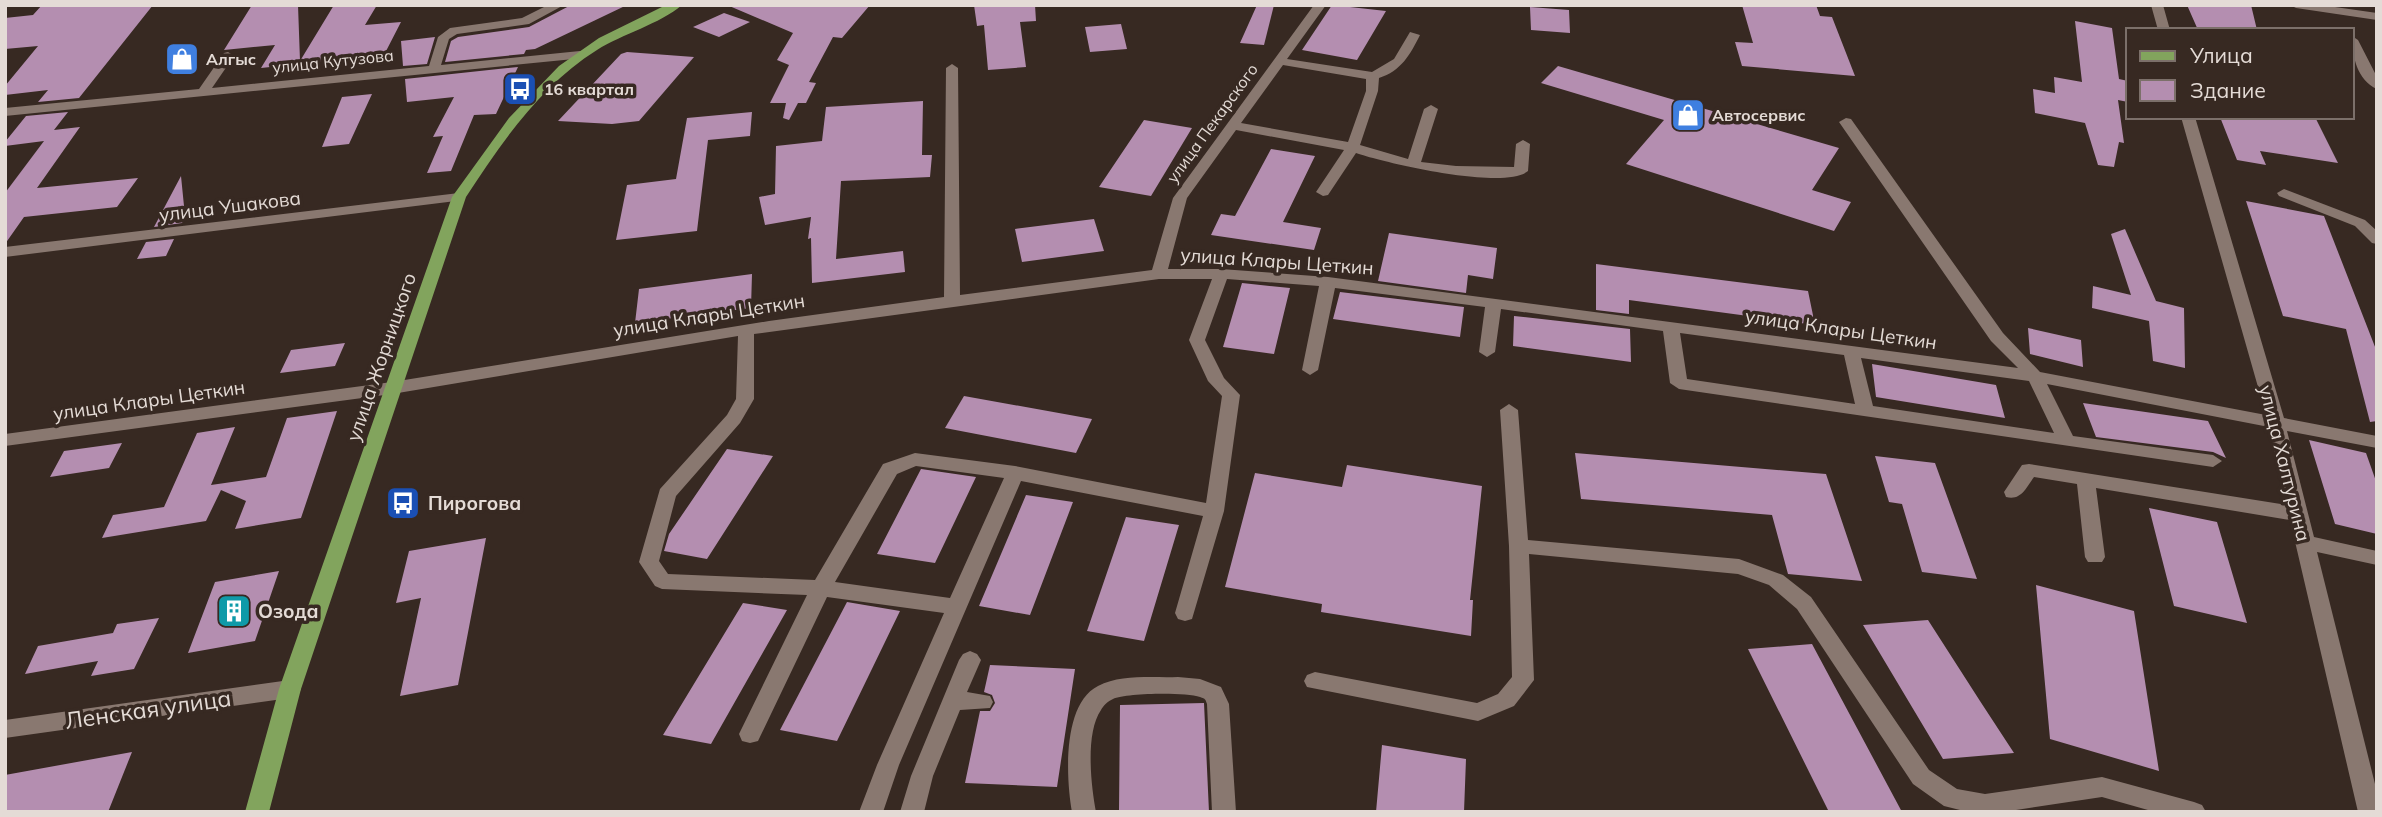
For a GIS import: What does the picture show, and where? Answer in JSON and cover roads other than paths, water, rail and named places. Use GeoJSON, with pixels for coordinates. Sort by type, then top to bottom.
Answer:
{"type":"FeatureCollection","features":[{"type":"Feature","properties":{"kind":"main road","name":"улица Жорницкого"},"geometry":{"type":"LineString","coordinates":[[257,812],[290,689],[459,197],[522,113],[580,55],[676,5]]}},
{"type":"Feature","properties":{"kind":"street"},"geometry":{"type":"LineString","coordinates":[[434,69],[444,37],[454,31],[525,22],[558,5]]}},
{"type":"Feature","properties":{"kind":"street","name":"улица Пекарского"},"geometry":{"type":"LineString","coordinates":[[1159,274],[1180,198],[1320,5]]}},
{"type":"Feature","properties":{"kind":"street"},"geometry":{"type":"LineString","coordinates":[[2157,5],[2163,28]]}},
{"type":"Feature","properties":{"kind":"street"},"geometry":{"type":"LineString","coordinates":[[2296,5],[2377,17]]}},
{"type":"Feature","properties":{"kind":"street"},"geometry":{"type":"LineString","coordinates":[[2341,12],[2377,26]]}},
{"type":"Feature","properties":{"kind":"street"},"geometry":{"type":"LineString","coordinates":[[2341,12],[2347,28]]}},
{"type":"Feature","properties":{"kind":"street"},"geometry":{"type":"LineString","coordinates":[[1279,61],[1373,76],[1390,72],[1399,64],[1414,35]]}},
{"type":"Feature","properties":{"kind":"street"},"geometry":{"type":"LineString","coordinates":[[2354,45],[2365,71],[2377,85]]}},
{"type":"Feature","properties":{"kind":"street","name":"улица Кутузова"},"geometry":{"type":"LineString","coordinates":[[5,112],[580,55]]}},
{"type":"Feature","properties":{"kind":"street"},"geometry":{"type":"LineString","coordinates":[[203,92],[228,56]]}},
{"type":"Feature","properties":{"kind":"street"},"geometry":{"type":"LineString","coordinates":[[952,68],[952,301]]}},
{"type":"Feature","properties":{"kind":"street"},"geometry":{"type":"LineString","coordinates":[[1324,192],[1353,147],[1372,92],[1373,76]]}},
{"type":"Feature","properties":{"kind":"street"},"geometry":{"type":"LineString","coordinates":[[1413,165],[1431,109]]}},
{"type":"Feature","properties":{"kind":"street","name":"улица Халтурина"},"geometry":{"type":"LineString","coordinates":[[2189,119],[2276,420],[2370,812]]}},
{"type":"Feature","properties":{"kind":"street"},"geometry":{"type":"LineString","coordinates":[[1846,122],[1997,337],[2035,376],[2067,441]]}},
{"type":"Feature","properties":{"kind":"street"},"geometry":{"type":"LineString","coordinates":[[1231,125],[1353,147],[1413,165],[1462,174],[1521,171],[1523,144]]}},
{"type":"Feature","properties":{"kind":"street"},"geometry":{"type":"LineString","coordinates":[[2284,193],[2360,223],[2377,240]]}},
{"type":"Feature","properties":{"kind":"street","name":"улица Ушакова"},"geometry":{"type":"LineString","coordinates":[[5,252],[459,197]]}},
{"type":"Feature","properties":{"kind":"street","name":"улица Клары Цеткин"},"geometry":{"type":"LineString","coordinates":[[5,440],[392,388],[746,330],[952,301],[1159,274],[1221,274],[1328,282],[2035,376],[2276,420],[2377,442]]}},
{"type":"Feature","properties":{"kind":"street"},"geometry":{"type":"LineString","coordinates":[[1185,613],[1214,511],[1231,395],[1217,382],[1197,340],[1221,274]]}},
{"type":"Feature","properties":{"kind":"street"},"geometry":{"type":"LineString","coordinates":[[1310,370],[1328,282]]}},
{"type":"Feature","properties":{"kind":"street"},"geometry":{"type":"LineString","coordinates":[[1487,352],[1493,303]]}},
{"type":"Feature","properties":{"kind":"street"},"geometry":{"type":"LineString","coordinates":[[1671,327],[1679,383],[2213,461]]}},
{"type":"Feature","properties":{"kind":"street"},"geometry":{"type":"LineString","coordinates":[[746,330],[745,400],[734,419],[667,494],[649,562],[662,581],[821,588],[956,607]]}},
{"type":"Feature","properties":{"kind":"street"},"geometry":{"type":"LineString","coordinates":[[1851,351],[1865,411]]}},
{"type":"Feature","properties":{"kind":"street"},"geometry":{"type":"LineString","coordinates":[[1315,681],[1478,712],[1506,700],[1522,680],[1519,546],[1509,410]]}},
{"type":"Feature","properties":{"kind":"street"},"geometry":{"type":"LineString","coordinates":[[750,734],[821,588],[890,469],[915,458],[1015,472],[1214,511]]}},
{"type":"Feature","properties":{"kind":"street"},"geometry":{"type":"LineString","coordinates":[[2013,492],[2029,470],[2299,514]]}},
{"type":"Feature","properties":{"kind":"street"},"geometry":{"type":"LineString","coordinates":[[871,812],[888,765],[1015,472]]}},
{"type":"Feature","properties":{"kind":"street"},"geometry":{"type":"LineString","coordinates":[[2086,478],[2095,557]]}},
{"type":"Feature","properties":{"kind":"street"},"geometry":{"type":"LineString","coordinates":[[2305,542],[2377,558]]}},
{"type":"Feature","properties":{"kind":"street"},"geometry":{"type":"LineString","coordinates":[[1519,546],[1739,567],[1776,580],[1804,604],[1921,777],[1952,799],[1985,804],[2102,787],[2193,812]]}},
{"type":"Feature","properties":{"kind":"street"},"geometry":{"type":"LineString","coordinates":[[912,812],[922,776],[970,660]]}},
{"type":"Feature","properties":{"kind":"street"},"geometry":{"type":"LineString","coordinates":[[1084,812],[1078,769],[1087,713],[1096,698],[1114,688],[1192,686],[1213,693],[1219,704],[1224,812]]}},
{"type":"Feature","properties":{"kind":"street","name":"Ленская улица"},"geometry":{"type":"LineString","coordinates":[[5,729],[290,689]]}},
{"type":"Feature","properties":{"kind":"street"},"geometry":{"type":"LineString","coordinates":[[953,701],[982,702]]}},
{"type":"Feature","properties":{"kind":"place","name":"Алгыс"},"geometry":{"type":"Point","coordinates":[182,59]}},
{"type":"Feature","properties":{"kind":"place","name":"16 квартал"},"geometry":{"type":"Point","coordinates":[520,89]}},
{"type":"Feature","properties":{"kind":"place","name":"Автосервис"},"geometry":{"type":"Point","coordinates":[1688,115]}},
{"type":"Feature","properties":{"kind":"place","name":"Пирогова"},"geometry":{"type":"Point","coordinates":[403,503]}},
{"type":"Feature","properties":{"kind":"place","name":"Озода"},"geometry":{"type":"Point","coordinates":[234,611]}}]}
